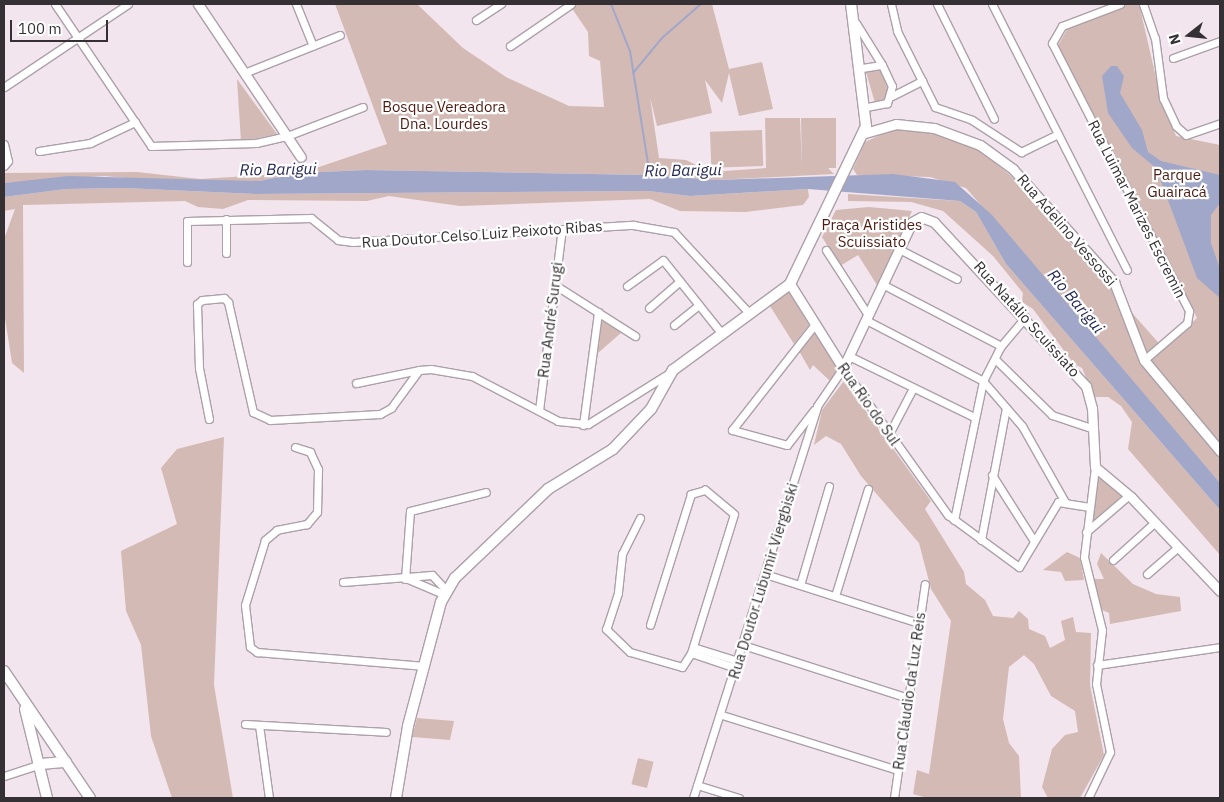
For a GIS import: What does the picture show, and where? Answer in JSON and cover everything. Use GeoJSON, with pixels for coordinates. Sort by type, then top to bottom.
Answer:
{"type":"FeatureCollection","features":[{"type":"Feature","properties":{"kind":"main road"},"geometry":{"type":"LineString","coordinates":[[396,798],[405,740],[445,592],[475,555],[528,506],[568,475],[607,454],[633,429],[651,409],[673,370],[790,284],[851,166],[865,133],[867,107],[851,4]]}},
{"type":"Feature","properties":{"kind":"main road"},"geometry":{"type":"LineString","coordinates":[[4,671],[90,798]]}},
{"type":"Feature","properties":{"kind":"main road"},"geometry":{"type":"LineString","coordinates":[[12,683],[41,764],[47,798]]}},
{"type":"Feature","properties":{"kind":"main road"},"geometry":{"type":"LineString","coordinates":[[41,764],[66,762]]}},
{"type":"Feature","properties":{"kind":"street"},"geometry":{"type":"LineString","coordinates":[[55,4],[151,146],[240,144],[287,136],[363,107]]}},
{"type":"Feature","properties":{"kind":"street"},"geometry":{"type":"LineString","coordinates":[[4,87],[128,4]]}},
{"type":"Feature","properties":{"kind":"street"},"geometry":{"type":"LineString","coordinates":[[198,4],[301,157]]}},
{"type":"Feature","properties":{"kind":"street"},"geometry":{"type":"LineString","coordinates":[[296,4],[313,46]]}},
{"type":"Feature","properties":{"kind":"street"},"geometry":{"type":"LineString","coordinates":[[476,20],[501,4]]}},
{"type":"Feature","properties":{"kind":"street"},"geometry":{"type":"LineString","coordinates":[[510,46],[571,4]]}},
{"type":"Feature","properties":{"kind":"street"},"geometry":{"type":"LineString","coordinates":[[890,4],[897,31],[935,107],[972,120],[1021,152],[1058,134]]}},
{"type":"Feature","properties":{"kind":"street"},"geometry":{"type":"LineString","coordinates":[[937,4],[994,119]]}},
{"type":"Feature","properties":{"kind":"street"},"geometry":{"type":"LineString","coordinates":[[992,4],[1127,270]]}},
{"type":"Feature","properties":{"kind":"street","name":"Rua Luimar Marizes Escremin"},"geometry":{"type":"LineString","coordinates":[[1120,4],[1062,26],[1052,37],[1053,46],[1189,311],[1187,323],[1144,360]]}},
{"type":"Feature","properties":{"kind":"street"},"geometry":{"type":"LineString","coordinates":[[1143,4],[1155,38],[1164,98],[1184,135],[1220,123]]}},
{"type":"Feature","properties":{"kind":"street"},"geometry":{"type":"LineString","coordinates":[[853,16],[882,65],[892,96]]}},
{"type":"Feature","properties":{"kind":"street"},"geometry":{"type":"LineString","coordinates":[[244,73],[340,36]]}},
{"type":"Feature","properties":{"kind":"street"},"geometry":{"type":"LineString","coordinates":[[1173,58],[1220,41]]}},
{"type":"Feature","properties":{"kind":"street"},"geometry":{"type":"LineString","coordinates":[[862,68],[882,65]]}},
{"type":"Feature","properties":{"kind":"street"},"geometry":{"type":"LineString","coordinates":[[867,107],[883,106],[892,96],[922,81]]}},
{"type":"Feature","properties":{"kind":"street"},"geometry":{"type":"LineString","coordinates":[[39,150],[90,143],[135,122]]}},
{"type":"Feature","properties":{"kind":"street","name":"Rua Adelino Vessossi"},"geometry":{"type":"LineString","coordinates":[[865,133],[896,124],[925,126],[969,140],[1004,162],[1117,286],[1144,360],[1220,451]]}},
{"type":"Feature","properties":{"kind":"street"},"geometry":{"type":"LineString","coordinates":[[4,144],[8,160],[4,166]]}},
{"type":"Feature","properties":{"kind":"street","name":"Rua Natálio Scuissiato"},"geometry":{"type":"LineString","coordinates":[[899,249],[916,217],[948,232],[1086,386],[1094,429],[1096,467],[1086,532],[1085,572],[1102,630],[1097,665],[1097,691],[1110,752],[1088,798]]}},
{"type":"Feature","properties":{"kind":"street","name":"Rua Doutor Celso Luiz Peixoto Ribas"},"geometry":{"type":"LineString","coordinates":[[187,262],[187,221],[314,218],[338,240],[353,242],[628,225],[671,230],[750,314]]}},
{"type":"Feature","properties":{"kind":"street"},"geometry":{"type":"LineString","coordinates":[[226,220],[226,253]]}},
{"type":"Feature","properties":{"kind":"street","name":"Rua André Surugi"},"geometry":{"type":"LineString","coordinates":[[539,410],[562,229]]}},
{"type":"Feature","properties":{"kind":"street"},"geometry":{"type":"LineString","coordinates":[[843,368],[899,249],[957,279]]}},
{"type":"Feature","properties":{"kind":"street"},"geometry":{"type":"LineString","coordinates":[[826,250],[867,318],[983,381],[1022,426],[1065,502]]}},
{"type":"Feature","properties":{"kind":"street"},"geometry":{"type":"LineString","coordinates":[[627,286],[663,260],[722,334]]}},
{"type":"Feature","properties":{"kind":"street"},"geometry":{"type":"LineString","coordinates":[[649,308],[680,281]]}},
{"type":"Feature","properties":{"kind":"street","name":"Rua Rio do Sul"},"geometry":{"type":"LineString","coordinates":[[790,284],[843,368],[889,434],[954,520],[1019,567],[1034,541]]}},
{"type":"Feature","properties":{"kind":"street"},"geometry":{"type":"LineString","coordinates":[[882,284],[1001,346]]}},
{"type":"Feature","properties":{"kind":"street"},"geometry":{"type":"LineString","coordinates":[[555,285],[635,336]]}},
{"type":"Feature","properties":{"kind":"street"},"geometry":{"type":"LineString","coordinates":[[209,419],[199,368],[197,304],[224,298],[253,412],[270,420],[356,417],[391,408],[419,370]]}},
{"type":"Feature","properties":{"kind":"street"},"geometry":{"type":"LineString","coordinates":[[674,325],[699,305]]}},
{"type":"Feature","properties":{"kind":"street"},"geometry":{"type":"LineString","coordinates":[[583,425],[598,312]]}},
{"type":"Feature","properties":{"kind":"street"},"geometry":{"type":"LineString","coordinates":[[954,520],[972,416],[983,381],[1001,346],[1025,317]]}},
{"type":"Feature","properties":{"kind":"street"},"geometry":{"type":"LineString","coordinates":[[814,324],[732,430],[787,445],[817,406]]}},
{"type":"Feature","properties":{"kind":"street"},"geometry":{"type":"LineString","coordinates":[[848,356],[972,416]]}},
{"type":"Feature","properties":{"kind":"street"},"geometry":{"type":"LineString","coordinates":[[995,359],[1052,415],[1094,429]]}},
{"type":"Feature","properties":{"kind":"street","name":"Rua Doutor Lubumir Viergbiski"},"geometry":{"type":"LineString","coordinates":[[693,798],[722,715],[817,406],[843,368]]}},
{"type":"Feature","properties":{"kind":"street"},"geometry":{"type":"LineString","coordinates":[[356,382],[419,370],[472,376],[564,423],[583,425],[606,416],[673,370]]}},
{"type":"Feature","properties":{"kind":"street"},"geometry":{"type":"LineString","coordinates":[[889,434],[913,388]]}},
{"type":"Feature","properties":{"kind":"street"},"geometry":{"type":"LineString","coordinates":[[981,540],[1006,408]]}},
{"type":"Feature","properties":{"kind":"street"},"geometry":{"type":"LineString","coordinates":[[295,447],[310,452],[318,469],[317,512],[307,524],[277,530],[265,540],[246,606],[250,647],[257,652],[424,666]]}},
{"type":"Feature","properties":{"kind":"street"},"geometry":{"type":"LineString","coordinates":[[1096,467],[1129,495],[1177,548],[1220,591]]}},
{"type":"Feature","properties":{"kind":"street"},"geometry":{"type":"LineString","coordinates":[[992,475],[1034,541],[1056,504],[1065,502],[1090,507]]}},
{"type":"Feature","properties":{"kind":"street"},"geometry":{"type":"LineString","coordinates":[[800,585],[829,486]]}},
{"type":"Feature","properties":{"kind":"street"},"geometry":{"type":"LineString","coordinates":[[640,518],[622,554],[618,593],[606,629],[634,654],[682,667],[692,650],[734,517],[706,490],[697,489],[690,497],[650,625]]}},
{"type":"Feature","properties":{"kind":"street"},"geometry":{"type":"LineString","coordinates":[[834,596],[868,489]]}},
{"type":"Feature","properties":{"kind":"street"},"geometry":{"type":"LineString","coordinates":[[405,579],[410,511],[486,492]]}},
{"type":"Feature","properties":{"kind":"street"},"geometry":{"type":"LineString","coordinates":[[1086,532],[1129,495]]}},
{"type":"Feature","properties":{"kind":"street"},"geometry":{"type":"LineString","coordinates":[[1113,560],[1154,523]]}},
{"type":"Feature","properties":{"kind":"street"},"geometry":{"type":"LineString","coordinates":[[1148,574],[1177,548]]}},
{"type":"Feature","properties":{"kind":"street"},"geometry":{"type":"LineString","coordinates":[[765,574],[919,623]]}},
{"type":"Feature","properties":{"kind":"street"},"geometry":{"type":"LineString","coordinates":[[343,582],[405,579],[432,575],[445,592]]}},
{"type":"Feature","properties":{"kind":"street","name":"Rua Cláudio da Luz Reis"},"geometry":{"type":"LineString","coordinates":[[894,798],[925,584]]}},
{"type":"Feature","properties":{"kind":"street"},"geometry":{"type":"LineString","coordinates":[[743,644],[908,698]]}},
{"type":"Feature","properties":{"kind":"street"},"geometry":{"type":"LineString","coordinates":[[1097,665],[1220,647]]}},
{"type":"Feature","properties":{"kind":"street"},"geometry":{"type":"LineString","coordinates":[[692,650],[737,665]]}},
{"type":"Feature","properties":{"kind":"street"},"geometry":{"type":"LineString","coordinates":[[722,715],[898,770]]}},
{"type":"Feature","properties":{"kind":"street"},"geometry":{"type":"LineString","coordinates":[[245,724],[386,732]]}},
{"type":"Feature","properties":{"kind":"street"},"geometry":{"type":"LineString","coordinates":[[259,725],[269,798]]}},
{"type":"Feature","properties":{"kind":"street"},"geometry":{"type":"LineString","coordinates":[[4,776],[41,764]]}},
{"type":"Feature","properties":{"kind":"street"},"geometry":{"type":"LineString","coordinates":[[697,785],[738,798]]}},
{"type":"Feature","properties":{"kind":"green space","name":"Bosque Vereadora Dna. Lourdes"},"geometry":{"type":"Polygon","coordinates":[[[335,4],[417,4],[463,48],[506,77],[569,106],[604,107],[600,61],[589,56],[588,32],[569,4],[712,4],[729,69],[762,62],[773,109],[739,116],[729,73],[722,103],[705,80],[712,113],[657,126],[650,97],[659,158],[686,160],[710,172],[766,168],[765,118],[800,118],[802,168],[801,118],[836,118],[836,168],[828,168],[834,174],[716,180],[648,175],[366,170],[299,173],[259,181],[180,183],[104,176],[4,183],[4,173],[137,172],[200,179],[280,174],[319,167],[387,144],[335,4]]]}},
{"type":"Feature","properties":{"kind":"green space","name":"Parque Guairacá"},"geometry":{"type":"Polygon","coordinates":[[[1127,4],[1139,4],[1160,95],[1176,136],[1220,145],[1220,483],[966,188],[930,177],[857,175],[853,169],[865,142],[893,129],[937,133],[982,152],[1011,176],[1164,349],[1197,318],[1058,45],[1068,28],[1127,4]]]}},
{"type":"Feature","properties":{"kind":"green space"},"geometry":{"type":"Polygon","coordinates":[[[881,68],[888,90],[883,102],[875,103],[866,72],[881,68]]]}},
{"type":"Feature","properties":{"kind":"green space"},"geometry":{"type":"Polygon","coordinates":[[[237,79],[277,134],[241,142],[237,79]]]}},
{"type":"Feature","properties":{"kind":"green space"},"geometry":{"type":"Polygon","coordinates":[[[762,130],[763,166],[711,168],[710,132],[762,130]]]}},
{"type":"Feature","properties":{"kind":"green space"},"geometry":{"type":"Polygon","coordinates":[[[125,188],[255,194],[648,191],[690,196],[808,189],[809,197],[803,205],[745,212],[680,211],[650,199],[460,206],[389,196],[367,201],[248,200],[223,209],[198,207],[185,201],[23,205],[24,373],[12,363],[4,312],[4,239],[15,209],[4,211],[4,197],[66,189],[125,188]]]}},
{"type":"Feature","properties":{"kind":"green space"},"geometry":{"type":"Polygon","coordinates":[[[848,194],[960,201],[976,212],[1006,264],[1220,510],[1220,555],[1128,449],[1132,422],[1121,406],[1108,397],[1094,397],[1082,368],[1074,364],[1033,309],[1022,302],[1023,293],[993,256],[943,211],[911,202],[848,201],[848,194]]]}},
{"type":"Feature","properties":{"kind":"green space","name":"Praça Aristides Scuissiato"},"geometry":{"type":"Polygon","coordinates":[[[869,207],[912,211],[877,285],[858,255],[840,266],[822,237],[836,210],[869,207]]]}},
{"type":"Feature","properties":{"kind":"green space"},"geometry":{"type":"Polygon","coordinates":[[[789,292],[809,325],[794,344],[770,306],[789,292]]]}},
{"type":"Feature","properties":{"kind":"green space"},"geometry":{"type":"Polygon","coordinates":[[[602,321],[622,332],[598,353],[602,321]]]}},
{"type":"Feature","properties":{"kind":"green space"},"geometry":{"type":"Polygon","coordinates":[[[814,332],[838,369],[830,381],[813,365],[810,370],[799,351],[814,332]]]}},
{"type":"Feature","properties":{"kind":"green space"},"geometry":{"type":"Polygon","coordinates":[[[844,381],[931,501],[925,509],[964,572],[966,584],[985,600],[993,616],[1013,618],[1019,611],[1028,619],[1029,629],[1045,636],[1050,648],[1065,640],[1061,621],[1073,617],[1076,632],[1091,633],[1090,685],[1104,755],[1080,798],[1048,798],[1042,787],[1052,749],[1065,735],[1078,732],[1075,711],[1051,696],[1034,664],[1024,655],[1009,667],[1003,719],[1009,743],[1019,756],[1021,798],[927,798],[913,794],[917,770],[929,774],[951,621],[931,589],[919,543],[861,476],[841,444],[826,436],[814,445],[822,410],[844,381]]]}},
{"type":"Feature","properties":{"kind":"green space"},"geometry":{"type":"Polygon","coordinates":[[[224,437],[214,685],[233,798],[172,798],[151,736],[141,645],[126,611],[121,551],[177,524],[161,468],[177,449],[224,437]]]}},
{"type":"Feature","properties":{"kind":"green space"},"geometry":{"type":"Polygon","coordinates":[[[1098,475],[1122,496],[1091,523],[1098,475]]]}},
{"type":"Feature","properties":{"kind":"green space"},"geometry":{"type":"Polygon","coordinates":[[[1067,552],[1080,558],[1084,580],[1065,581],[1061,572],[1043,570],[1067,552]]]}},
{"type":"Feature","properties":{"kind":"green space"},"geometry":{"type":"Polygon","coordinates":[[[1101,553],[1133,584],[1156,594],[1180,597],[1181,611],[1110,624],[1109,613],[1100,609],[1091,579],[1104,579],[1097,564],[1101,553]]]}},
{"type":"Feature","properties":{"kind":"green space"},"geometry":{"type":"Polygon","coordinates":[[[417,718],[454,721],[450,740],[412,737],[417,718]]]}},
{"type":"Feature","properties":{"kind":"green space"},"geometry":{"type":"Polygon","coordinates":[[[638,758],[654,762],[647,788],[631,784],[638,758]]]}},
{"type":"Feature","properties":{"kind":"water"},"geometry":{"type":"Polygon","coordinates":[[[1111,66],[1117,66],[1124,76],[1120,93],[1142,130],[1148,152],[1161,161],[1220,175],[1220,203],[1211,215],[1211,243],[1220,269],[1220,298],[1197,278],[1156,168],[1132,148],[1108,113],[1102,76],[1111,66]]]}},
{"type":"Feature","properties":{"kind":"water","name":"Rio Barigui"},"geometry":{"type":"Polygon","coordinates":[[[366,170],[648,175],[716,180],[893,174],[955,182],[992,215],[1220,483],[1220,510],[1006,264],[976,212],[960,201],[808,189],[690,196],[648,191],[255,194],[125,188],[66,189],[4,197],[4,183],[68,176],[259,181],[299,173],[366,170]]]}},
{"type":"Feature","properties":{"kind":"waterway"},"geometry":{"type":"LineString","coordinates":[[611,4],[630,51],[650,176]]}},
{"type":"Feature","properties":{"kind":"waterway"},"geometry":{"type":"LineString","coordinates":[[633,73],[662,38],[701,4]]}}]}
